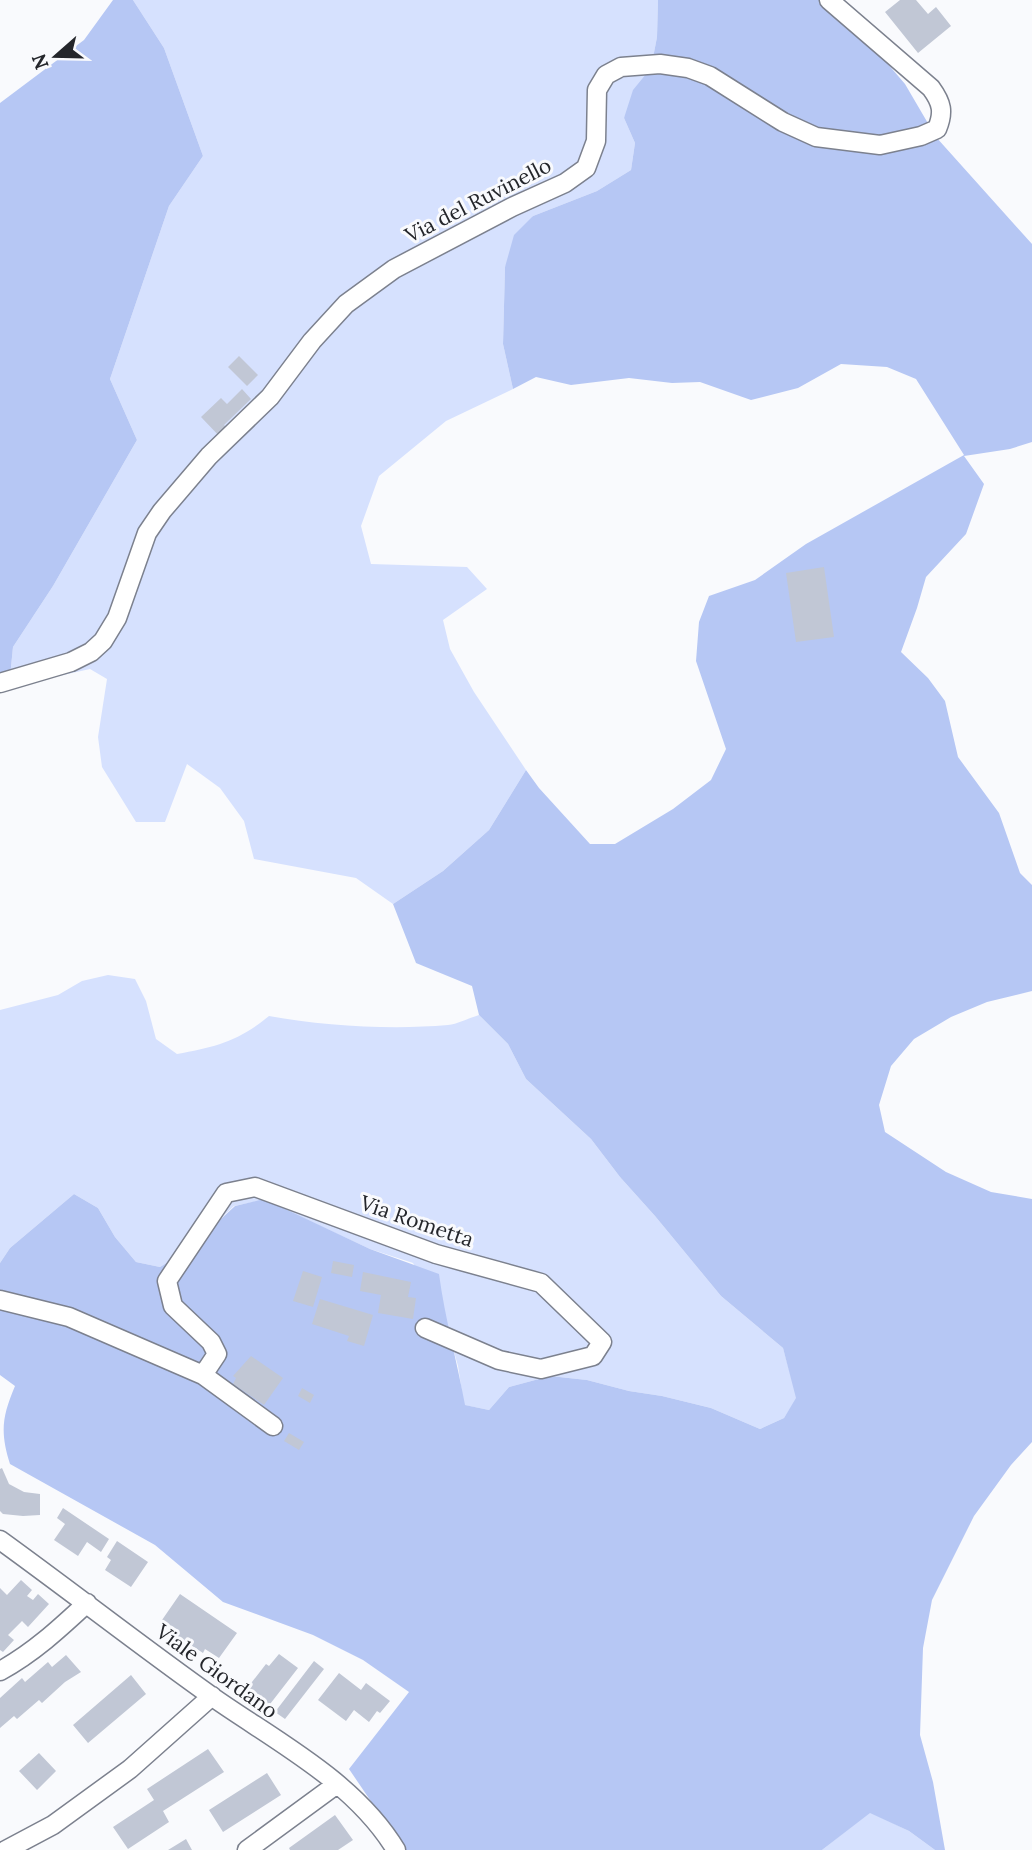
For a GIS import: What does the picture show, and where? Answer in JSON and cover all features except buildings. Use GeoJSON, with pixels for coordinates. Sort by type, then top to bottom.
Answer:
{"type":"FeatureCollection","features":[{"type":"Feature","properties":{"kind":"street","name":"Via del Ruvinello"},"geometry":{"type":"LineString","coordinates":[[0,683],[71,662],[91,652],[103,641],[117,618],[147,533],[162,511],[209,456],[270,397],[312,341],[346,304],[394,268],[565,183],[586,168],[596,141],[597,90],[606,75],[621,67],[660,64],[688,68],[710,76],[783,122],[816,137],[880,145],[921,136],[937,129],[943,114],[940,100],[931,88],[829,0]]}},
{"type":"Feature","properties":{"kind":"street","name":"Via Rometta"},"geometry":{"type":"LineString","coordinates":[[203,1376],[217,1353],[211,1342],[173,1306],[167,1281],[226,1193],[255,1187],[436,1254],[541,1283],[602,1342],[593,1356],[541,1369],[499,1360],[425,1328]]}},
{"type":"Feature","properties":{"kind":"street"},"geometry":{"type":"LineString","coordinates":[[0,1300],[69,1317],[203,1376],[273,1426]]}},
{"type":"Feature","properties":{"kind":"street","name":"Viale Giordano"},"geometry":{"type":"LineString","coordinates":[[0,1540],[337,1784],[386,1833],[396,1850]]}},
{"type":"Feature","properties":{"kind":"street"},"geometry":{"type":"LineString","coordinates":[[0,1671],[24,1658],[52,1637],[87,1603]]}},
{"type":"Feature","properties":{"kind":"street"},"geometry":{"type":"LineString","coordinates":[[6,1850],[52,1825],[131,1769],[212,1696]]}},
{"type":"Feature","properties":{"kind":"street"},"geometry":{"type":"LineString","coordinates":[[247,1850],[337,1784]]}},
{"type":"Feature","properties":{"kind":"shaded area"},"geometry":{"type":"Polygon","coordinates":[[[113,0],[133,0],[164,48],[203,156],[169,206],[110,379],[137,440],[53,586],[13,647],[9,687],[0,688],[0,103],[84,40],[113,0]]]}},
{"type":"Feature","properties":{"kind":"shaded area"},"geometry":{"type":"Polygon","coordinates":[[[133,0],[658,0],[657,37],[651,68],[624,118],[635,143],[631,170],[597,191],[533,216],[505,267],[503,344],[513,389],[446,421],[379,476],[361,526],[371,564],[467,567],[487,589],[443,620],[450,649],[474,692],[526,770],[489,830],[443,871],[393,904],[356,878],[254,859],[244,821],[220,788],[187,764],[165,822],[136,822],[102,767],[98,737],[107,679],[90,669],[9,687],[13,647],[53,586],[137,440],[110,379],[169,206],[203,156],[164,48],[133,0]]]}},
{"type":"Feature","properties":{"kind":"shaded area"},"geometry":{"type":"Polygon","coordinates":[[[658,0],[833,0],[905,84],[936,137],[1032,244],[1032,442],[1010,449],[964,456],[984,484],[966,534],[926,577],[901,652],[928,678],[945,701],[958,757],[999,813],[1020,873],[1032,885],[1032,991],[987,1002],[951,1017],[914,1039],[891,1066],[879,1105],[885,1132],[946,1172],[991,1192],[1032,1199],[1032,1442],[1011,1465],[974,1516],[932,1600],[923,1648],[920,1735],[933,1782],[945,1850],[935,1850],[909,1831],[870,1813],[822,1850],[404,1850],[349,1769],[409,1692],[363,1660],[313,1635],[223,1602],[155,1545],[10,1464],[5,1443],[5,1416],[15,1386],[0,1375],[0,1263],[10,1248],[74,1194],[98,1208],[115,1237],[136,1262],[160,1267],[186,1251],[235,1206],[264,1199],[370,1249],[439,1274],[465,1405],[489,1410],[509,1387],[550,1376],[587,1380],[711,1408],[760,1429],[784,1418],[796,1398],[783,1348],[721,1296],[591,1139],[526,1079],[508,1044],[479,1015],[472,986],[416,963],[393,904],[443,871],[489,830],[526,770],[590,844],[615,844],[673,809],[711,780],[726,749],[696,661],[699,622],[709,596],[755,580],[806,544],[964,455],[916,379],[887,367],[841,364],[798,388],[751,400],[700,382],[672,383],[629,378],[571,385],[536,377],[513,389],[503,344],[505,267],[514,235],[533,216],[597,191],[631,170],[635,143],[624,118],[633,90],[651,68],[657,37],[658,0]]]}},
{"type":"Feature","properties":{"kind":"shaded area"},"geometry":{"type":"Polygon","coordinates":[[[108,975],[135,979],[146,1001],[156,1039],[177,1054],[226,1042],[247,1032],[269,1016],[335,1025],[404,1027],[452,1024],[479,1015],[508,1044],[526,1079],[591,1139],[721,1296],[783,1348],[797,1398],[784,1418],[760,1429],[711,1408],[587,1380],[550,1376],[509,1387],[489,1410],[464,1405],[458,1366],[445,1320],[413,1263],[370,1249],[264,1200],[234,1206],[186,1251],[160,1267],[136,1262],[115,1237],[98,1208],[74,1194],[10,1248],[0,1263],[0,1010],[58,995],[82,981],[108,975]]]}},
{"type":"Feature","properties":{"kind":"shaded area"},"geometry":{"type":"Polygon","coordinates":[[[870,1812],[909,1831],[935,1850],[822,1850],[870,1812]]]}}]}
